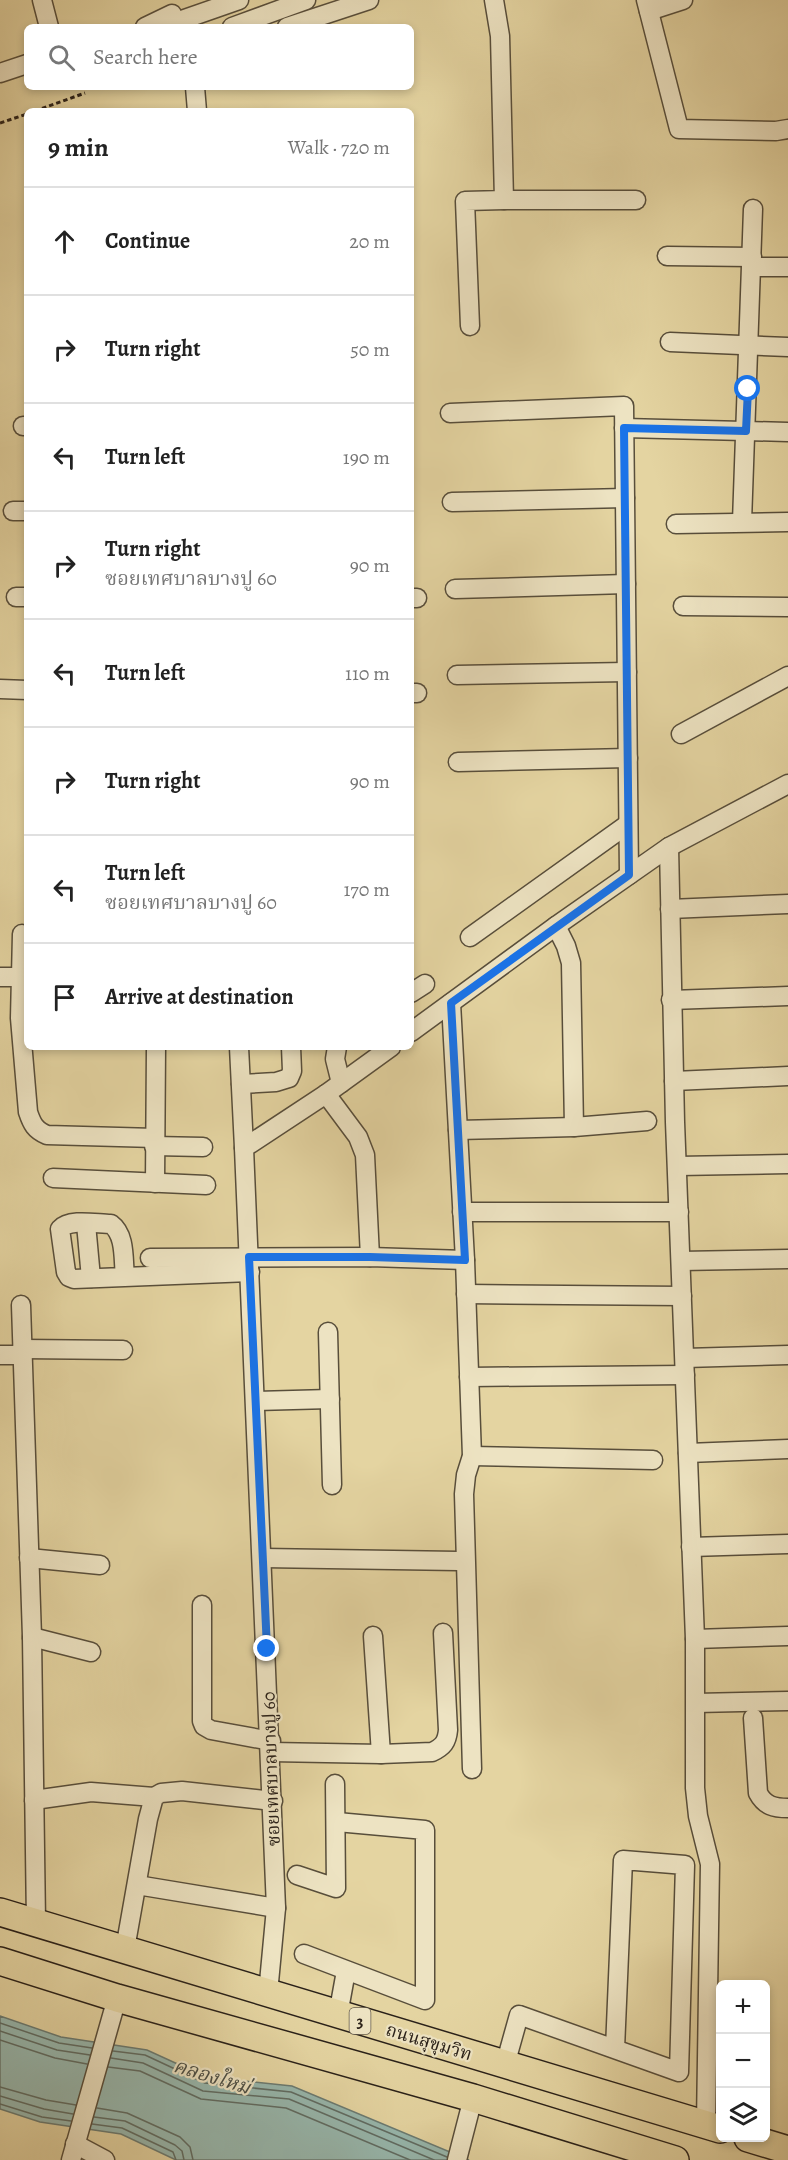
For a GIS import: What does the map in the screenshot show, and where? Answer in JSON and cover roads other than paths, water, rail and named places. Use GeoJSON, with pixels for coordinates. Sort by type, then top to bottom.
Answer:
{"type":"FeatureCollection","features":[{"type":"Feature","properties":{"kind":"highway","name":"ถนนสุขุมวิท"},"geometry":{"type":"LineString","coordinates":[[0,1912],[713,2127]]}},
{"type":"Feature","properties":{"kind":"highway"},"geometry":{"type":"LineString","coordinates":[[0,1961],[117,1998],[473,2098],[675,2160]]}},
{"type":"Feature","properties":{"kind":"highway"},"geometry":{"type":"LineString","coordinates":[[761,2142],[788,2150]]}},
{"type":"Feature","properties":{"kind":"street"},"geometry":{"type":"LineString","coordinates":[[42,0],[48,24]]}},
{"type":"Feature","properties":{"kind":"street"},"geometry":{"type":"LineString","coordinates":[[153,24],[173,16],[239,0]]}},
{"type":"Feature","properties":{"kind":"street"},"geometry":{"type":"LineString","coordinates":[[240,24],[306,0]]}},
{"type":"Feature","properties":{"kind":"street"},"geometry":{"type":"LineString","coordinates":[[296,24],[369,0]]}},
{"type":"Feature","properties":{"kind":"street"},"geometry":{"type":"LineString","coordinates":[[494,0],[500,36],[504,200]]}},
{"type":"Feature","properties":{"kind":"street"},"geometry":{"type":"LineString","coordinates":[[683,0],[648,5],[679,129],[776,131],[788,129]]}},
{"type":"Feature","properties":{"kind":"street"},"geometry":{"type":"LineString","coordinates":[[0,74],[24,65]]}},
{"type":"Feature","properties":{"kind":"street"},"geometry":{"type":"LineString","coordinates":[[195,90],[197,108]]}},
{"type":"Feature","properties":{"kind":"street"},"geometry":{"type":"LineString","coordinates":[[470,326],[465,201],[636,200]]}},
{"type":"Feature","properties":{"kind":"street"},"geometry":{"type":"LineString","coordinates":[[742,522],[753,209]]}},
{"type":"Feature","properties":{"kind":"street"},"geometry":{"type":"LineString","coordinates":[[667,255],[788,267]]}},
{"type":"Feature","properties":{"kind":"street"},"geometry":{"type":"LineString","coordinates":[[670,342],[788,347]]}},
{"type":"Feature","properties":{"kind":"street"},"geometry":{"type":"LineString","coordinates":[[450,413],[624,406],[629,875]]}},
{"type":"Feature","properties":{"kind":"street"},"geometry":{"type":"LineString","coordinates":[[624,428],[788,432]]}},
{"type":"Feature","properties":{"kind":"street"},"geometry":{"type":"LineString","coordinates":[[452,502],[625,498]]}},
{"type":"Feature","properties":{"kind":"street"},"geometry":{"type":"LineString","coordinates":[[676,524],[788,522]]}},
{"type":"Feature","properties":{"kind":"street"},"geometry":{"type":"LineString","coordinates":[[455,589],[626,584]]}},
{"type":"Feature","properties":{"kind":"street"},"geometry":{"type":"LineString","coordinates":[[683,606],[788,607]]}},
{"type":"Feature","properties":{"kind":"street"},"geometry":{"type":"LineString","coordinates":[[456,675],[627,672]]}},
{"type":"Feature","properties":{"kind":"street"},"geometry":{"type":"LineString","coordinates":[[681,734],[788,676]]}},
{"type":"Feature","properties":{"kind":"street"},"geometry":{"type":"LineString","coordinates":[[0,689],[24,690]]}},
{"type":"Feature","properties":{"kind":"street"},"geometry":{"type":"LineString","coordinates":[[458,762],[628,758]]}},
{"type":"Feature","properties":{"kind":"street"},"geometry":{"type":"LineString","coordinates":[[414,1030],[669,847],[788,784]]}},
{"type":"Feature","properties":{"kind":"street"},"geometry":{"type":"LineString","coordinates":[[470,937],[628,824]]}},
{"type":"Feature","properties":{"kind":"street"},"geometry":{"type":"LineString","coordinates":[[669,847],[671,1000],[695,1639],[696,1788],[698,1816],[710,1864],[713,2127]]}},
{"type":"Feature","properties":{"kind":"street"},"geometry":{"type":"LineString","coordinates":[[670,909],[784,902]]}},
{"type":"Feature","properties":{"kind":"street"},"geometry":{"type":"LineString","coordinates":[[556,926],[571,963],[574,1126]]}},
{"type":"Feature","properties":{"kind":"street"},"geometry":{"type":"LineString","coordinates":[[22,934],[20,977],[24,1037]]}},
{"type":"Feature","properties":{"kind":"street"},"geometry":{"type":"LineString","coordinates":[[0,977],[20,977]]}},
{"type":"Feature","properties":{"kind":"street"},"geometry":{"type":"LineString","coordinates":[[671,1000],[788,996]]}},
{"type":"Feature","properties":{"kind":"street"},"geometry":{"type":"LineString","coordinates":[[451,1003],[465,1260],[472,1456],[466,1475],[464,1494],[472,1769]]}},
{"type":"Feature","properties":{"kind":"street"},"geometry":{"type":"LineString","coordinates":[[25,1050],[28,1112],[32,1125],[39,1132],[47,1135],[203,1147]]}},
{"type":"Feature","properties":{"kind":"street"},"geometry":{"type":"LineString","coordinates":[[155,1183],[156,1050]]}},
{"type":"Feature","properties":{"kind":"street","name":"ซอยเทศบาลบางปู 60"},"geometry":{"type":"LineString","coordinates":[[239,1050],[273,1801],[276,1908],[268,1994]]}},
{"type":"Feature","properties":{"kind":"street"},"geometry":{"type":"LineString","coordinates":[[241,1084],[276,1082],[289,1078],[292,1071],[291,1050]]}},
{"type":"Feature","properties":{"kind":"street"},"geometry":{"type":"LineString","coordinates":[[336,1050],[335,1059],[341,1083]]}},
{"type":"Feature","properties":{"kind":"street"},"geometry":{"type":"LineString","coordinates":[[244,1148],[326,1094],[387,1050]]}},
{"type":"Feature","properties":{"kind":"street"},"geometry":{"type":"LineString","coordinates":[[675,1081],[788,1076]]}},
{"type":"Feature","properties":{"kind":"street"},"geometry":{"type":"LineString","coordinates":[[326,1094],[358,1137],[365,1155],[370,1257]]}},
{"type":"Feature","properties":{"kind":"street"},"geometry":{"type":"LineString","coordinates":[[458,1130],[647,1121]]}},
{"type":"Feature","properties":{"kind":"street"},"geometry":{"type":"LineString","coordinates":[[678,1166],[788,1164]]}},
{"type":"Feature","properties":{"kind":"street"},"geometry":{"type":"LineString","coordinates":[[53,1178],[206,1185]]}},
{"type":"Feature","properties":{"kind":"street"},"geometry":{"type":"LineString","coordinates":[[462,1212],[679,1212]]}},
{"type":"Feature","properties":{"kind":"street"},"geometry":{"type":"LineString","coordinates":[[86,1224],[91,1278]]}},
{"type":"Feature","properties":{"kind":"street"},"geometry":{"type":"LineString","coordinates":[[125,1277],[121,1239],[118,1230],[111,1224],[64,1225],[60,1229],[66,1272],[69,1277],[125,1277],[249,1265],[370,1257],[465,1260]]}},
{"type":"Feature","properties":{"kind":"street"},"geometry":{"type":"LineString","coordinates":[[150,1258],[249,1265]]}},
{"type":"Feature","properties":{"kind":"street"},"geometry":{"type":"LineString","coordinates":[[681,1261],[788,1259]]}},
{"type":"Feature","properties":{"kind":"street"},"geometry":{"type":"LineString","coordinates":[[466,1294],[682,1296]]}},
{"type":"Feature","properties":{"kind":"street"},"geometry":{"type":"LineString","coordinates":[[21,1305],[32,1637],[36,1922]]}},
{"type":"Feature","properties":{"kind":"street"},"geometry":{"type":"LineString","coordinates":[[328,1332],[332,1485]]}},
{"type":"Feature","properties":{"kind":"street"},"geometry":{"type":"LineString","coordinates":[[0,1355],[22,1352],[123,1350]]}},
{"type":"Feature","properties":{"kind":"street"},"geometry":{"type":"LineString","coordinates":[[469,1377],[685,1367],[788,1355]]}},
{"type":"Feature","properties":{"kind":"street"},"geometry":{"type":"LineString","coordinates":[[256,1401],[330,1399]]}},
{"type":"Feature","properties":{"kind":"street"},"geometry":{"type":"LineString","coordinates":[[688,1453],[788,1449]]}},
{"type":"Feature","properties":{"kind":"street"},"geometry":{"type":"LineString","coordinates":[[472,1456],[653,1460]]}},
{"type":"Feature","properties":{"kind":"street"},"geometry":{"type":"LineString","coordinates":[[692,1547],[788,1544]]}},
{"type":"Feature","properties":{"kind":"street"},"geometry":{"type":"LineString","coordinates":[[29,1557],[100,1565]]}},
{"type":"Feature","properties":{"kind":"street"},"geometry":{"type":"LineString","coordinates":[[262,1558],[458,1561]]}},
{"type":"Feature","properties":{"kind":"street"},"geometry":{"type":"LineString","coordinates":[[202,1605],[202,1721],[204,1726],[271,1747],[381,1754],[432,1752],[443,1745],[447,1739],[443,1633]]}},
{"type":"Feature","properties":{"kind":"street"},"geometry":{"type":"LineString","coordinates":[[373,1636],[381,1754]]}},
{"type":"Feature","properties":{"kind":"street"},"geometry":{"type":"LineString","coordinates":[[695,1639],[788,1636]]}},
{"type":"Feature","properties":{"kind":"street"},"geometry":{"type":"LineString","coordinates":[[32,1637],[91,1652]]}},
{"type":"Feature","properties":{"kind":"street"},"geometry":{"type":"LineString","coordinates":[[696,1703],[788,1701]]}},
{"type":"Feature","properties":{"kind":"street"},"geometry":{"type":"LineString","coordinates":[[753,1718],[758,1793],[763,1801],[771,1806],[788,1808]]}},
{"type":"Feature","properties":{"kind":"street"},"geometry":{"type":"LineString","coordinates":[[297,1875],[336,1888],[335,1784]]}},
{"type":"Feature","properties":{"kind":"street"},"geometry":{"type":"LineString","coordinates":[[34,1800],[91,1792],[154,1797],[160,1793],[182,1791],[273,1801]]}},
{"type":"Feature","properties":{"kind":"street"},"geometry":{"type":"LineString","coordinates":[[125,1949],[154,1797]]}},
{"type":"Feature","properties":{"kind":"street"},"geometry":{"type":"LineString","coordinates":[[304,1954],[425,2000],[424,1830],[337,1822]]}},
{"type":"Feature","properties":{"kind":"street"},"geometry":{"type":"LineString","coordinates":[[505,2065],[519,2015],[679,2072],[685,1865],[623,1860],[615,2049]]}},
{"type":"Feature","properties":{"kind":"street"},"geometry":{"type":"LineString","coordinates":[[137,1885],[276,1908]]}},
{"type":"Feature","properties":{"kind":"street"},"geometry":{"type":"LineString","coordinates":[[338,2015],[346,1971]]}},
{"type":"Feature","properties":{"kind":"street"},"geometry":{"type":"LineString","coordinates":[[105,2160],[75,2145],[117,1998]]}},
{"type":"Feature","properties":{"kind":"street"},"geometry":{"type":"LineString","coordinates":[[457,2160],[473,2098]]}},
{"type":"Feature","properties":{"kind":"water"},"geometry":{"type":"Polygon","coordinates":[[[0,2016],[61,2037],[147,2050],[206,2077],[292,2086],[469,2160],[176,2160],[121,2134],[40,2122],[0,2109],[0,2016]]]}},
{"type":"Feature","properties":{"kind":"water label","name":"คลองใหม่"},"geometry":{"type":"Point","coordinates":[212,2076]}}]}
